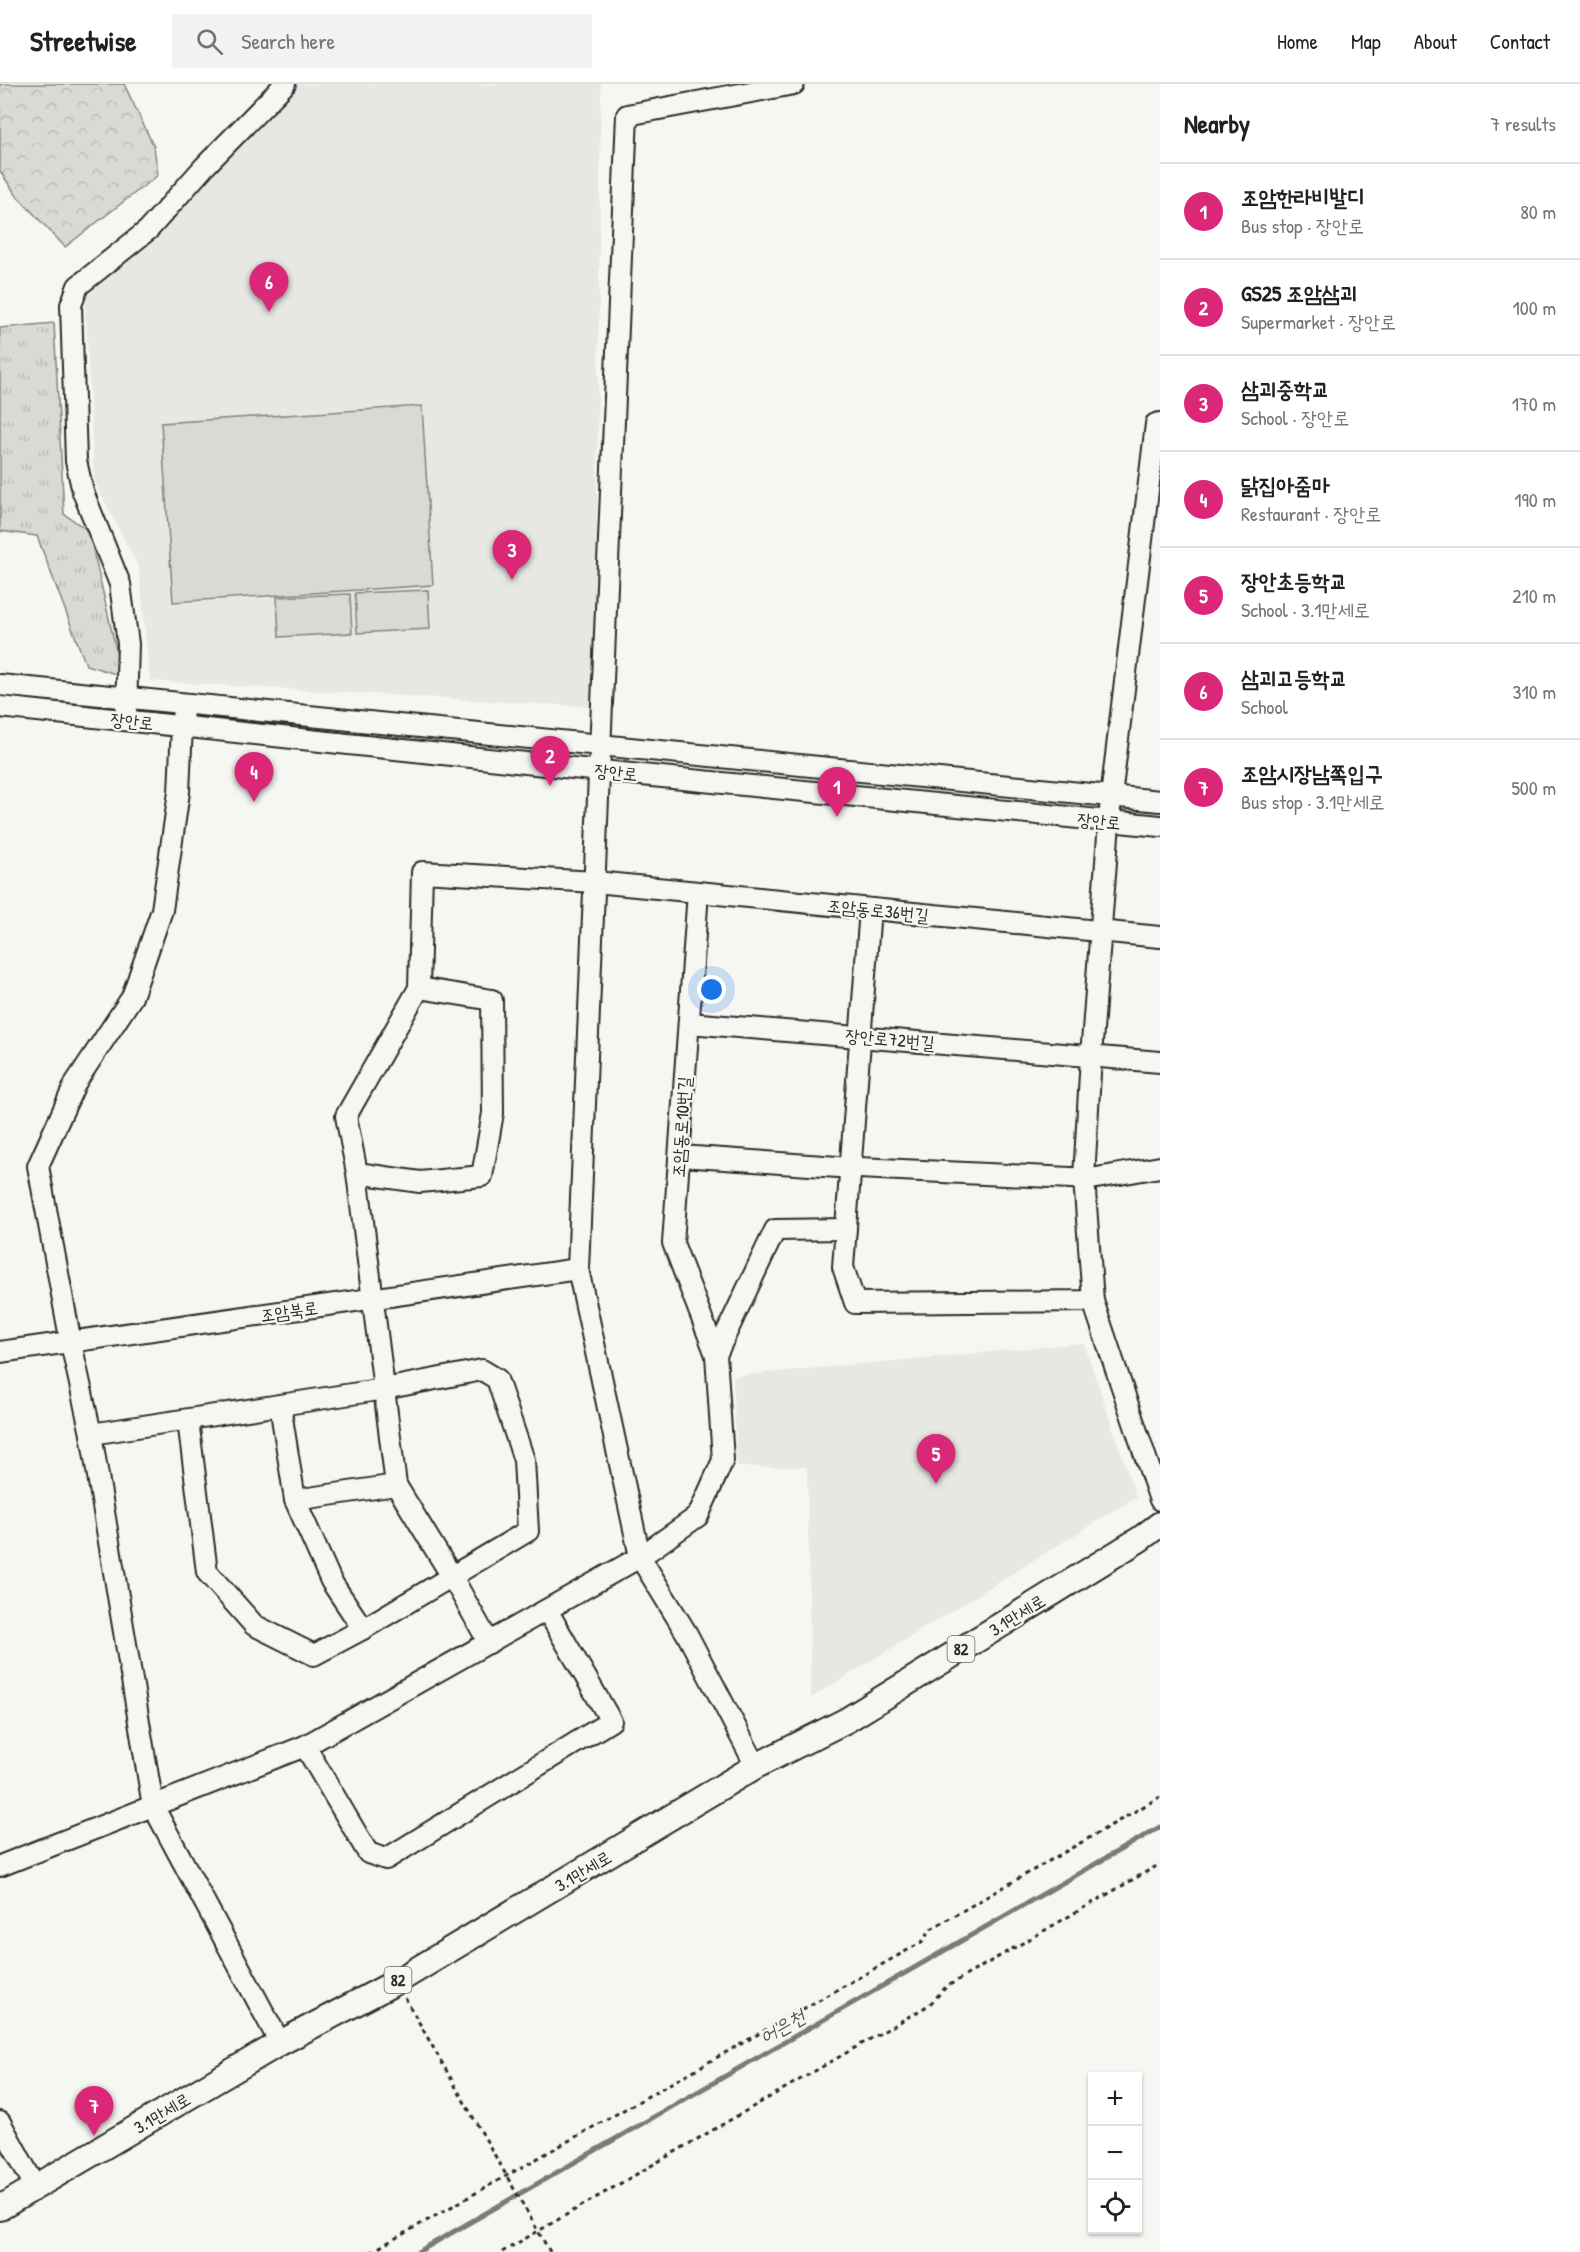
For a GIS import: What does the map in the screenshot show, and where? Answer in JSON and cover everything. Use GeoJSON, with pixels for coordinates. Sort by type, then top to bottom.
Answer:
{"type":"FeatureCollection","features":[{"type":"Feature","properties":{"kind":"main road","name":"3.1만세로"},"geometry":{"type":"LineString","coordinates":[[0,2208],[280,2043],[396,1982],[756,1766],[847,1720],[1140,1539],[1160,1524]]}},
{"type":"Feature","properties":{"kind":"street"},"geometry":{"type":"LineString","coordinates":[[126,720],[128,644],[120,584],[83,492],[76,461],[71,305],[78,286],[148,230],[204,167],[285,84]]}},
{"type":"Feature","properties":{"kind":"street"},"geometry":{"type":"LineString","coordinates":[[756,1766],[687,1634],[640,1557],[578,1269],[601,771],[627,115],[711,92],[794,84]]}},
{"type":"Feature","properties":{"kind":"street"},"geometry":{"type":"LineString","coordinates":[[1160,423],[1156,423],[1111,797],[1102,932],[1090,1056],[1084,1178],[1094,1301],[1160,1500]]}},
{"type":"Feature","properties":{"kind":"street","name":"장안로"},"geometry":{"type":"LineString","coordinates":[[0,685],[1160,801]]}},
{"type":"Feature","properties":{"kind":"street"},"geometry":{"type":"LineString","coordinates":[[183,704],[179,792],[162,909],[132,997],[76,1082],[38,1166],[71,1343],[91,1434],[153,1806],[280,2043]]}},
{"type":"Feature","properties":{"kind":"street","name":"장안로"},"geometry":{"type":"LineString","coordinates":[[0,707],[601,771],[1160,826]]}},
{"type":"Feature","properties":{"kind":"street","name":"조암동로36번길"},"geometry":{"type":"LineString","coordinates":[[419,988],[422,872],[595,882],[1160,938]]}},
{"type":"Feature","properties":{"kind":"street","name":"조암동로10번길"},"geometry":{"type":"LineString","coordinates":[[0,1866],[305,1746],[640,1557],[698,1516],[723,1460],[716,1355],[673,1243],[698,892]]}},
{"type":"Feature","properties":{"kind":"street"},"geometry":{"type":"LineString","coordinates":[[870,909],[843,1267],[855,1303],[1094,1301]]}},
{"type":"Feature","properties":{"kind":"street"},"geometry":{"type":"LineString","coordinates":[[357,1173],[420,1182],[482,1176],[493,1113],[492,1000],[419,988],[346,1116],[357,1173],[396,1485],[489,1642]]}},
{"type":"Feature","properties":{"kind":"street","name":"장안로72번길"},"geometry":{"type":"LineString","coordinates":[[689,1023],[1160,1062]]}},
{"type":"Feature","properties":{"kind":"street"},"geometry":{"type":"LineString","coordinates":[[680,1156],[850,1168],[1084,1178],[1160,1167]]}},
{"type":"Feature","properties":{"kind":"street","name":"조암동로10번길"},"geometry":{"type":"LineString","coordinates":[[716,1355],[775,1230],[846,1229]]}},
{"type":"Feature","properties":{"kind":"street","name":"조암북로"},"geometry":{"type":"LineString","coordinates":[[0,1352],[578,1269]]}},
{"type":"Feature","properties":{"kind":"street"},"geometry":{"type":"LineString","coordinates":[[91,1434],[384,1389],[482,1370],[497,1379],[524,1460],[528,1531],[363,1629],[314,1655],[254,1624],[207,1572],[188,1420]]}},
{"type":"Feature","properties":{"kind":"street"},"geometry":{"type":"LineString","coordinates":[[280,1406],[295,1500],[331,1581],[363,1629]]}},
{"type":"Feature","properties":{"kind":"street"},"geometry":{"type":"LineString","coordinates":[[295,1500],[396,1485]]}},
{"type":"Feature","properties":{"kind":"street"},"geometry":{"type":"LineString","coordinates":[[305,1746],[368,1853],[386,1859],[611,1721],[547,1610]]}},
{"type":"Feature","properties":{"kind":"street"},"geometry":{"type":"LineString","coordinates":[[0,2122],[36,2188]]}},
{"type":"Feature","properties":{"kind":"path"},"geometry":{"type":"LineString","coordinates":[[372,2252],[922,1942],[931,1929],[1160,1797]]}},
{"type":"Feature","properties":{"kind":"path"},"geometry":{"type":"LineString","coordinates":[[502,2252],[929,2005],[946,1987],[1160,1864]]}},
{"type":"Feature","properties":{"kind":"path"},"geometry":{"type":"LineString","coordinates":[[396,1982],[550,2252]]}},
{"type":"Feature","properties":{"kind":"shaded area"},"geometry":{"type":"Polygon","coordinates":[[[295,84],[601,84],[595,707],[150,681],[139,568],[94,481],[85,299],[226,160],[295,84]]]}},
{"type":"Feature","properties":{"kind":"shaded area"},"geometry":{"type":"Polygon","coordinates":[[[1084,1343],[1136,1497],[811,1698],[807,1467],[737,1467],[733,1376],[1084,1343]]]}},
{"type":"Feature","properties":{"kind":"green space"},"geometry":{"type":"Polygon","coordinates":[[[0,84],[124,84],[154,147],[158,175],[65,247],[17,196],[0,171],[0,84]]]}},
{"type":"Feature","properties":{"kind":"green space"},"geometry":{"type":"Polygon","coordinates":[[[54,323],[64,514],[89,531],[122,676],[86,665],[37,536],[0,531],[0,328],[54,323]]]}},
{"type":"Feature","properties":{"kind":"green space"},"geometry":{"type":"Polygon","coordinates":[[[422,406],[433,585],[173,602],[161,423],[422,406]]]}},
{"type":"Feature","properties":{"kind":"green space"},"geometry":{"type":"Polygon","coordinates":[[[428,590],[430,629],[357,633],[355,593],[428,590]]]}},
{"type":"Feature","properties":{"kind":"green space"},"geometry":{"type":"Polygon","coordinates":[[[350,594],[352,633],[279,637],[277,597],[350,594]]]}},
{"type":"Feature","properties":{"kind":"waterway","name":"어은천"},"geometry":{"type":"LineString","coordinates":[[418,2252],[1160,1827]]}},
{"type":"Feature","properties":{"kind":"place","name":"삼괴고등학교"},"geometry":{"type":"Point","coordinates":[269,312]}},
{"type":"Feature","properties":{"kind":"place","name":"삼괴중학교"},"geometry":{"type":"Point","coordinates":[512,580]}},
{"type":"Feature","properties":{"kind":"place","name":"GS25 조암삼괴"},"geometry":{"type":"Point","coordinates":[550,786]}},
{"type":"Feature","properties":{"kind":"place","name":"닭집아줌마"},"geometry":{"type":"Point","coordinates":[254,802]}},
{"type":"Feature","properties":{"kind":"place","name":"조암한라비발디"},"geometry":{"type":"Point","coordinates":[837,817]}},
{"type":"Feature","properties":{"kind":"place","name":"장안초등학교"},"geometry":{"type":"Point","coordinates":[936,1484]}},
{"type":"Feature","properties":{"kind":"place","name":"조암시장남쪽입구"},"geometry":{"type":"Point","coordinates":[94,2136]}}]}
